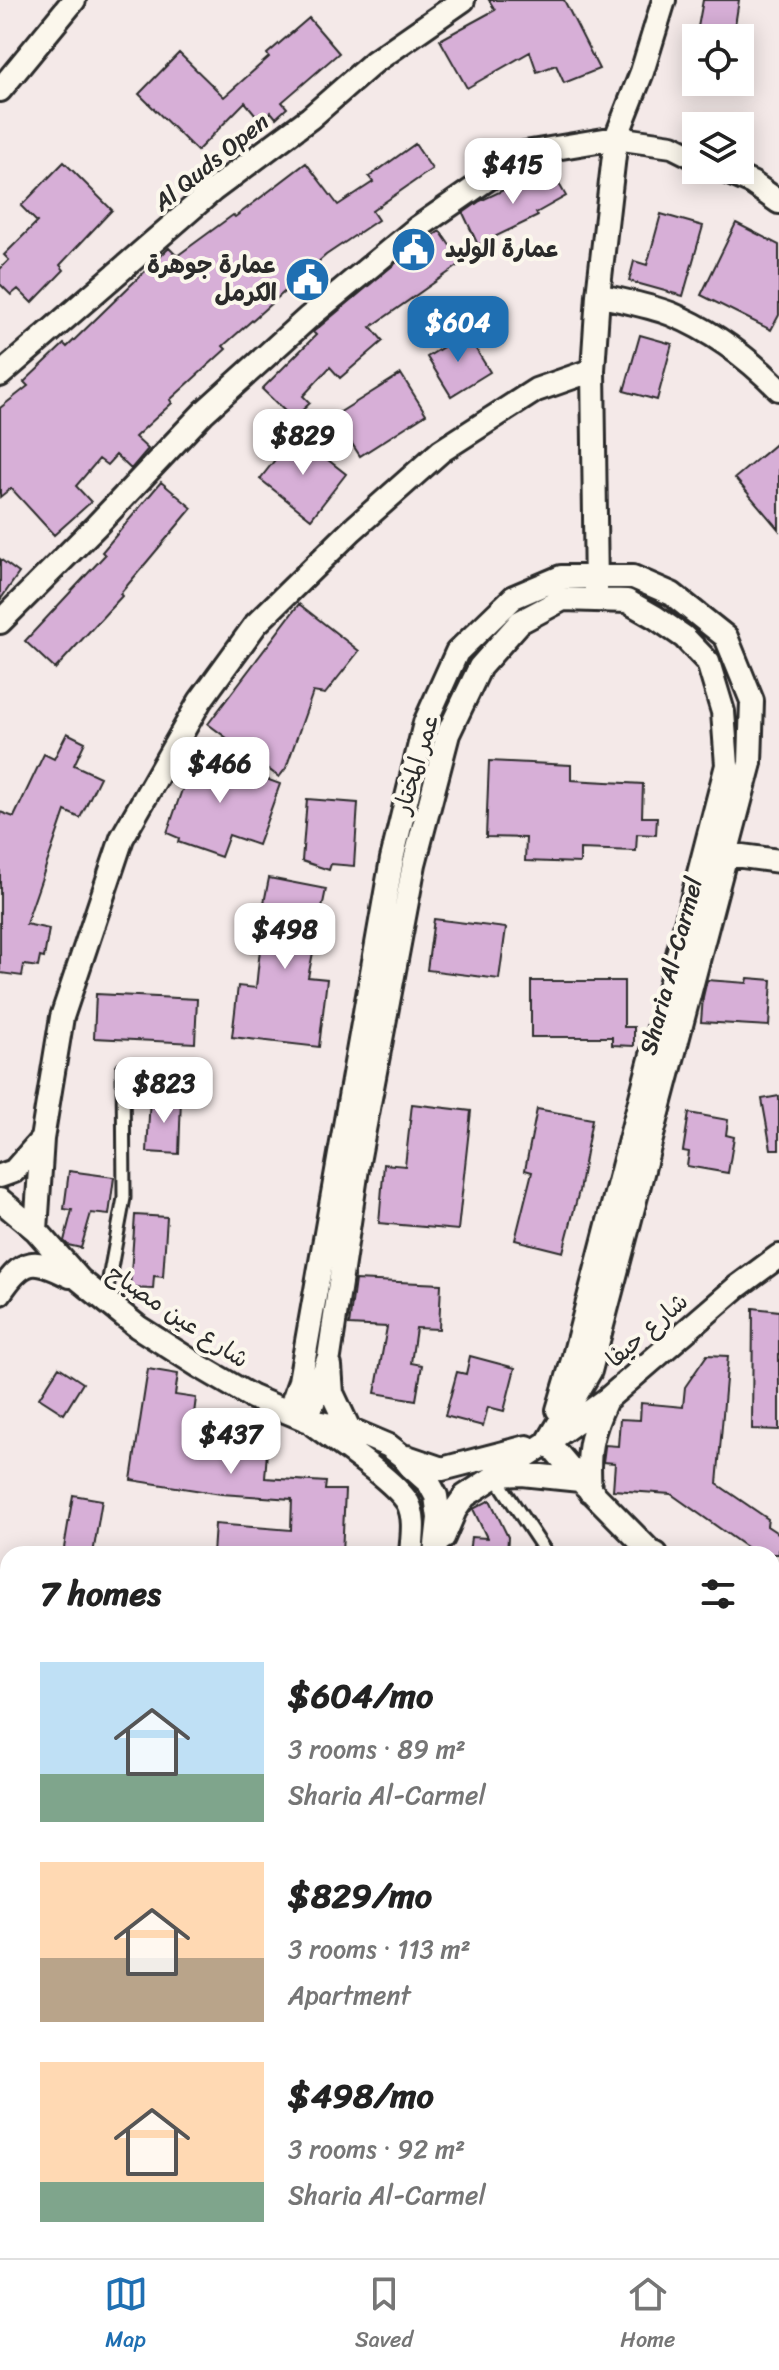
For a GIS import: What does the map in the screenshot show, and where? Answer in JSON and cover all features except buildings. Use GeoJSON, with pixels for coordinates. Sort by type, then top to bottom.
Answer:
{"type":"FeatureCollection","features":[{"type":"Feature","properties":{"kind":"street"},"geometry":{"type":"LineString","coordinates":[[0,90],[74,0]]}},
{"type":"Feature","properties":{"kind":"street","name":"Al Quds Open"},"geometry":{"type":"LineString","coordinates":[[0,375],[213,190],[310,118],[374,62],[463,0]]}},
{"type":"Feature","properties":{"kind":"street"},"geometry":{"type":"LineString","coordinates":[[597,600],[593,370],[598,295],[616,138],[642,72],[664,0]]}},
{"type":"Feature","properties":{"kind":"street"},"geometry":{"type":"LineString","coordinates":[[0,622],[204,412],[309,317],[417,228],[525,153],[616,138],[672,146],[682,151]]}},
{"type":"Feature","properties":{"kind":"street"},"geometry":{"type":"LineString","coordinates":[[753,184],[779,202]]}},
{"type":"Feature","properties":{"kind":"street"},"geometry":{"type":"LineString","coordinates":[[598,295],[669,313],[704,329],[751,362],[779,389]]}},
{"type":"Feature","properties":{"kind":"street"},"geometry":{"type":"LineString","coordinates":[[36,1230],[42,1139],[62,1017],[122,838],[200,701],[256,624],[352,530],[441,451],[536,390],[593,370]]}},
{"type":"Feature","properties":{"kind":"street","name":"Sharia Al-Carmel"},"geometry":{"type":"LineString","coordinates":[[298,1416],[300,1381],[392,859],[425,723],[457,652],[514,597],[561,577],[633,577],[672,594],[726,637],[752,701],[750,763],[590,1371],[548,1442]]}},
{"type":"Feature","properties":{"kind":"street","name":"عمر المختار"},"geometry":{"type":"LineString","coordinates":[[298,1416],[329,1357],[358,1162],[414,864],[448,734],[480,667],[520,622],[563,599],[627,601],[684,637],[708,662],[723,712],[727,765],[573,1360],[548,1442]]}},
{"type":"Feature","properties":{"kind":"street"},"geometry":{"type":"LineString","coordinates":[[702,857],[727,854],[779,861]]}},
{"type":"Feature","properties":{"kind":"street"},"geometry":{"type":"LineString","coordinates":[[0,1176],[14,1171],[42,1139]]}},
{"type":"Feature","properties":{"kind":"street","name":"شارع عين مصباح"},"geometry":{"type":"LineString","coordinates":[[0,1200],[36,1230],[80,1280],[138,1327],[199,1366],[252,1397],[298,1416],[349,1429],[389,1446],[410,1466],[436,1476]]}},
{"type":"Feature","properties":{"kind":"street","name":"شارع حيفا"},"geometry":{"type":"LineString","coordinates":[[439,1546],[455,1510],[465,1496],[606,1400],[737,1287],[779,1256]]}},
{"type":"Feature","properties":{"kind":"street"},"geometry":{"type":"LineString","coordinates":[[0,1293],[13,1275],[28,1264],[43,1262],[80,1280]]}},
{"type":"Feature","properties":{"kind":"street"},"geometry":{"type":"LineString","coordinates":[[329,1357],[332,1393],[349,1429]]}},
{"type":"Feature","properties":{"kind":"street"},"geometry":{"type":"LineString","coordinates":[[590,1371],[604,1386],[625,1383]]}},
{"type":"Feature","properties":{"kind":"street"},"geometry":{"type":"LineString","coordinates":[[585,1486],[589,1442],[606,1400]]}},
{"type":"Feature","properties":{"kind":"street","name":"شارع عين مصباح"},"geometry":{"type":"LineString","coordinates":[[298,1416],[395,1489],[407,1503],[413,1519]]}},
{"type":"Feature","properties":{"kind":"street"},"geometry":{"type":"LineString","coordinates":[[411,1546],[413,1519],[420,1499],[436,1476],[548,1442],[585,1486],[645,1546]]}},
{"type":"Feature","properties":{"kind":"street"},"geometry":{"type":"LineString","coordinates":[[495,1475],[522,1474],[585,1486]]}},
{"type":"Feature","properties":{"kind":"street"},"geometry":{"type":"LineString","coordinates":[[436,1476],[439,1518],[437,1546]]}},
{"type":"Feature","properties":{"kind":"lane"},"geometry":{"type":"LineString","coordinates":[[105,1300],[124,1198],[123,1068]]}},
{"type":"Feature","properties":{"kind":"lane"},"geometry":{"type":"LineString","coordinates":[[495,1475],[542,1546]]}},
{"type":"Feature","properties":{"kind":"place","name":"عمارة الوليد"},"geometry":{"type":"Point","coordinates":[414,249]}},
{"type":"Feature","properties":{"kind":"place","name":"عمارة جوهرة الكرمل"},"geometry":{"type":"Point","coordinates":[308,279]}}]}
